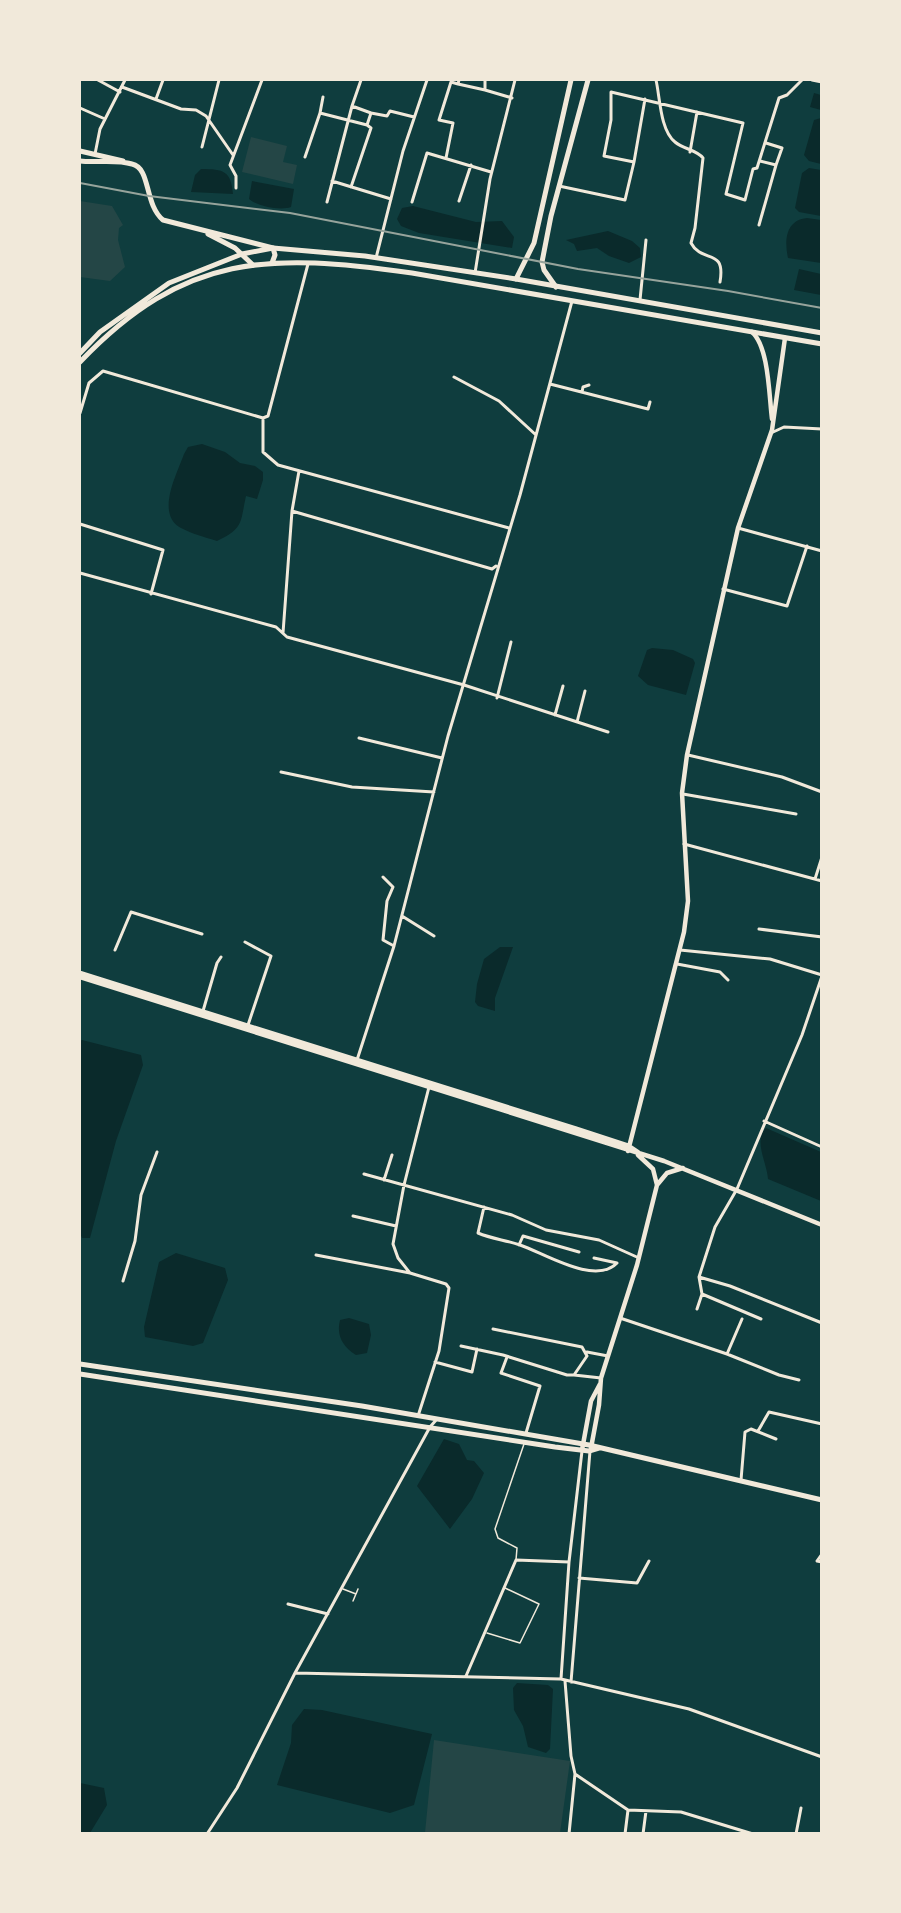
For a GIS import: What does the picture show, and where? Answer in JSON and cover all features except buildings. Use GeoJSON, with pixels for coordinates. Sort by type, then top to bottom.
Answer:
{"type":"FeatureCollection","features":[{"type":"Feature","properties":{"kind":"main road"},"geometry":{"type":"LineString","coordinates":[[516,279],[532,249],[571,80]]}},
{"type":"Feature","properties":{"kind":"main road"},"geometry":{"type":"LineString","coordinates":[[556,287],[544,270],[542,262],[551,216],[588,80]]}},
{"type":"Feature","properties":{"kind":"main road"},"geometry":{"type":"LineString","coordinates":[[80,151],[133,164],[142,171],[151,206],[156,214],[170,223],[273,248],[376,258],[516,279],[822,333]]}},
{"type":"Feature","properties":{"kind":"main road"},"geometry":{"type":"LineString","coordinates":[[80,161],[133,164]]}},
{"type":"Feature","properties":{"kind":"main road"},"geometry":{"type":"LineString","coordinates":[[195,228],[224,241],[253,265]]}},
{"type":"Feature","properties":{"kind":"main road"},"geometry":{"type":"LineString","coordinates":[[80,353],[100,332],[132,307],[169,283],[242,254],[273,248]]}},
{"type":"Feature","properties":{"kind":"main road"},"geometry":{"type":"LineString","coordinates":[[272,263],[275,255],[273,248]]}},
{"type":"Feature","properties":{"kind":"main road"},"geometry":{"type":"LineString","coordinates":[[80,362],[108,332],[139,310],[181,286],[214,272],[253,265],[309,262],[412,273],[822,344]]}},
{"type":"Feature","properties":{"kind":"main road"},"geometry":{"type":"LineString","coordinates":[[750,331],[760,343],[764,357],[772,427]]}},
{"type":"Feature","properties":{"kind":"main road"},"geometry":{"type":"LineString","coordinates":[[628,1148],[677,964],[688,901],[683,844],[682,794],[687,755],[738,528],[771,434],[785,338]]}},
{"type":"Feature","properties":{"kind":"main road"},"geometry":{"type":"LineString","coordinates":[[80,975],[628,1148]]}},
{"type":"Feature","properties":{"kind":"main road"},"geometry":{"type":"LineString","coordinates":[[80,975],[357,1060],[628,1148],[648,1162],[655,1173],[657,1185],[639,1258],[600,1381],[591,1401],[582,1447]]}},
{"type":"Feature","properties":{"kind":"main road"},"geometry":{"type":"LineString","coordinates":[[638,1154],[683,1168],[822,1225]]}},
{"type":"Feature","properties":{"kind":"main road"},"geometry":{"type":"LineString","coordinates":[[657,1185],[667,1173],[683,1168]]}},
{"type":"Feature","properties":{"kind":"main road"},"geometry":{"type":"LineString","coordinates":[[80,1364],[437,1419],[582,1447]]}},
{"type":"Feature","properties":{"kind":"main road"},"geometry":{"type":"LineString","coordinates":[[603,1371],[611,1374]]}},
{"type":"Feature","properties":{"kind":"main road"},"geometry":{"type":"LineString","coordinates":[[80,1374],[524,1443],[599,1448],[822,1500]]}},
{"type":"Feature","properties":{"kind":"main road"},"geometry":{"type":"LineString","coordinates":[[591,1448],[600,1405],[600,1381]]}},
{"type":"Feature","properties":{"kind":"street"},"geometry":{"type":"LineString","coordinates":[[98,80],[120,92]]}},
{"type":"Feature","properties":{"kind":"street"},"geometry":{"type":"LineString","coordinates":[[95,153],[96,141],[105,119],[125,80]]}},
{"type":"Feature","properties":{"kind":"street"},"geometry":{"type":"LineString","coordinates":[[156,99],[163,80]]}},
{"type":"Feature","properties":{"kind":"street"},"geometry":{"type":"LineString","coordinates":[[202,147],[219,80]]}},
{"type":"Feature","properties":{"kind":"street"},"geometry":{"type":"LineString","coordinates":[[236,188],[236,176],[230,165],[262,80]]}},
{"type":"Feature","properties":{"kind":"street"},"geometry":{"type":"LineString","coordinates":[[327,202],[351,106],[361,80]]}},
{"type":"Feature","properties":{"kind":"street"},"geometry":{"type":"LineString","coordinates":[[376,258],[414,117],[427,80]]}},
{"type":"Feature","properties":{"kind":"street"},"geometry":{"type":"LineString","coordinates":[[485,80],[485,90]]}},
{"type":"Feature","properties":{"kind":"street"},"geometry":{"type":"LineString","coordinates":[[475,273],[492,172],[515,80]]}},
{"type":"Feature","properties":{"kind":"street"},"geometry":{"type":"LineString","coordinates":[[656,80],[668,133],[674,142],[690,152],[700,154],[703,158],[703,174],[691,243],[693,248],[718,260],[722,269],[720,282]]}},
{"type":"Feature","properties":{"kind":"street"},"geometry":{"type":"LineString","coordinates":[[634,162],[603,156],[611,120],[611,92],[743,123],[726,194],[746,200],[753,169],[757,168],[760,161],[779,98],[787,95],[802,80]]}},
{"type":"Feature","properties":{"kind":"street"},"geometry":{"type":"LineString","coordinates":[[812,80],[822,82]]}},
{"type":"Feature","properties":{"kind":"street"},"geometry":{"type":"LineString","coordinates":[[446,158],[453,123],[439,120],[451,82],[512,98]]}},
{"type":"Feature","properties":{"kind":"street"},"geometry":{"type":"LineString","coordinates":[[122,87],[181,109],[196,110],[209,120],[233,155]]}},
{"type":"Feature","properties":{"kind":"street"},"geometry":{"type":"LineString","coordinates":[[305,157],[323,98]]}},
{"type":"Feature","properties":{"kind":"street"},"geometry":{"type":"LineString","coordinates":[[559,186],[625,200],[645,99]]}},
{"type":"Feature","properties":{"kind":"street"},"geometry":{"type":"LineString","coordinates":[[351,106],[387,116],[390,111],[414,117]]}},
{"type":"Feature","properties":{"kind":"street"},"geometry":{"type":"LineString","coordinates":[[80,108],[105,119]]}},
{"type":"Feature","properties":{"kind":"street"},"geometry":{"type":"LineString","coordinates":[[690,152],[697,112]]}},
{"type":"Feature","properties":{"kind":"street"},"geometry":{"type":"LineString","coordinates":[[320,113],[348,119],[371,128],[351,187]]}},
{"type":"Feature","properties":{"kind":"street"},"geometry":{"type":"LineString","coordinates":[[367,125],[371,113]]}},
{"type":"Feature","properties":{"kind":"street"},"geometry":{"type":"LineString","coordinates":[[759,225],[782,148],[766,143]]}},
{"type":"Feature","properties":{"kind":"street"},"geometry":{"type":"LineString","coordinates":[[411,202],[427,153],[492,172]]}},
{"type":"Feature","properties":{"kind":"street"},"geometry":{"type":"LineString","coordinates":[[760,161],[776,165]]}},
{"type":"Feature","properties":{"kind":"street"},"geometry":{"type":"LineString","coordinates":[[459,201],[471,165]]}},
{"type":"Feature","properties":{"kind":"street"},"geometry":{"type":"LineString","coordinates":[[332,182],[391,199]]}},
{"type":"Feature","properties":{"kind":"street"},"geometry":{"type":"LineString","coordinates":[[640,302],[646,240]]}},
{"type":"Feature","properties":{"kind":"street"},"geometry":{"type":"LineString","coordinates":[[80,413],[89,383],[103,371],[263,418],[268,416],[309,262]]}},
{"type":"Feature","properties":{"kind":"street"},"geometry":{"type":"LineString","coordinates":[[357,1060],[394,946],[442,758],[536,435],[572,300]]}},
{"type":"Feature","properties":{"kind":"street"},"geometry":{"type":"LineString","coordinates":[[454,377],[499,401],[536,435]]}},
{"type":"Feature","properties":{"kind":"street"},"geometry":{"type":"LineString","coordinates":[[550,384],[648,409],[650,402]]}},
{"type":"Feature","properties":{"kind":"street"},"geometry":{"type":"LineString","coordinates":[[582,392],[583,387],[589,385]]}},
{"type":"Feature","properties":{"kind":"street"},"geometry":{"type":"LineString","coordinates":[[263,418],[263,452],[278,465],[509,528]]}},
{"type":"Feature","properties":{"kind":"street"},"geometry":{"type":"LineString","coordinates":[[771,434],[784,426],[822,429]]}},
{"type":"Feature","properties":{"kind":"street"},"geometry":{"type":"LineString","coordinates":[[283,633],[292,511],[299,471]]}},
{"type":"Feature","properties":{"kind":"street"},"geometry":{"type":"LineString","coordinates":[[292,511],[492,569],[497,565]]}},
{"type":"Feature","properties":{"kind":"street"},"geometry":{"type":"LineString","coordinates":[[80,524],[163,550],[151,594]]}},
{"type":"Feature","properties":{"kind":"street"},"geometry":{"type":"LineString","coordinates":[[738,528],[822,551]]}},
{"type":"Feature","properties":{"kind":"street"},"geometry":{"type":"LineString","coordinates":[[723,590],[787,606],[807,546]]}},
{"type":"Feature","properties":{"kind":"street"},"geometry":{"type":"LineString","coordinates":[[80,573],[276,627],[287,637],[464,685],[497,698],[608,732]]}},
{"type":"Feature","properties":{"kind":"street"},"geometry":{"type":"LineString","coordinates":[[497,698],[511,642]]}},
{"type":"Feature","properties":{"kind":"street"},"geometry":{"type":"LineString","coordinates":[[555,716],[563,686]]}},
{"type":"Feature","properties":{"kind":"street"},"geometry":{"type":"LineString","coordinates":[[577,722],[585,691]]}},
{"type":"Feature","properties":{"kind":"street"},"geometry":{"type":"LineString","coordinates":[[359,738],[442,758]]}},
{"type":"Feature","properties":{"kind":"street"},"geometry":{"type":"LineString","coordinates":[[687,755],[782,777],[822,792]]}},
{"type":"Feature","properties":{"kind":"street"},"geometry":{"type":"LineString","coordinates":[[281,772],[352,787],[434,792]]}},
{"type":"Feature","properties":{"kind":"street"},"geometry":{"type":"LineString","coordinates":[[682,794],[796,814]]}},
{"type":"Feature","properties":{"kind":"street"},"geometry":{"type":"LineString","coordinates":[[683,844],[756,866],[822,881]]}},
{"type":"Feature","properties":{"kind":"street"},"geometry":{"type":"LineString","coordinates":[[815,879],[822,858]]}},
{"type":"Feature","properties":{"kind":"street"},"geometry":{"type":"LineString","coordinates":[[383,878],[393,887],[387,901],[383,940],[394,946]]}},
{"type":"Feature","properties":{"kind":"street"},"geometry":{"type":"LineString","coordinates":[[115,950],[131,912],[202,934]]}},
{"type":"Feature","properties":{"kind":"street"},"geometry":{"type":"LineString","coordinates":[[402,916],[434,936]]}},
{"type":"Feature","properties":{"kind":"street"},"geometry":{"type":"LineString","coordinates":[[759,929],[822,937]]}},
{"type":"Feature","properties":{"kind":"street"},"geometry":{"type":"LineString","coordinates":[[245,942],[271,956],[248,1027]]}},
{"type":"Feature","properties":{"kind":"street"},"geometry":{"type":"LineString","coordinates":[[680,950],[770,959],[822,975],[802,1035],[737,1189],[716,1227],[699,1277],[702,1294],[697,1309]]}},
{"type":"Feature","properties":{"kind":"street"},"geometry":{"type":"LineString","coordinates":[[202,1013],[217,963],[221,957]]}},
{"type":"Feature","properties":{"kind":"street"},"geometry":{"type":"LineString","coordinates":[[677,964],[720,972],[729,980]]}},
{"type":"Feature","properties":{"kind":"street"},"geometry":{"type":"LineString","coordinates":[[410,1273],[398,1258],[393,1245],[404,1185],[429,1087]]}},
{"type":"Feature","properties":{"kind":"street"},"geometry":{"type":"LineString","coordinates":[[764,1121],[822,1147]]}},
{"type":"Feature","properties":{"kind":"street"},"geometry":{"type":"LineString","coordinates":[[123,1281],[135,1241],[141,1195],[157,1152]]}},
{"type":"Feature","properties":{"kind":"street"},"geometry":{"type":"LineString","coordinates":[[384,1180],[392,1155]]}},
{"type":"Feature","properties":{"kind":"street"},"geometry":{"type":"LineString","coordinates":[[364,1174],[512,1215],[546,1230],[599,1240],[639,1258]]}},
{"type":"Feature","properties":{"kind":"street"},"geometry":{"type":"LineString","coordinates":[[484,1207],[478,1233],[519,1245],[587,1270],[609,1270],[617,1263],[594,1258]]}},
{"type":"Feature","properties":{"kind":"street"},"geometry":{"type":"LineString","coordinates":[[353,1216],[396,1226]]}},
{"type":"Feature","properties":{"kind":"street"},"geometry":{"type":"LineString","coordinates":[[519,1245],[523,1236],[579,1252]]}},
{"type":"Feature","properties":{"kind":"street"},"geometry":{"type":"LineString","coordinates":[[316,1255],[410,1273],[446,1284],[449,1288],[448,1303],[435,1362],[418,1416]]}},
{"type":"Feature","properties":{"kind":"street"},"geometry":{"type":"LineString","coordinates":[[699,1277],[730,1286],[822,1323]]}},
{"type":"Feature","properties":{"kind":"street"},"geometry":{"type":"LineString","coordinates":[[702,1294],[761,1319]]}},
{"type":"Feature","properties":{"kind":"street"},"geometry":{"type":"LineString","coordinates":[[620,1318],[727,1354],[779,1375],[799,1380]]}},
{"type":"Feature","properties":{"kind":"street"},"geometry":{"type":"LineString","coordinates":[[727,1354],[742,1319]]}},
{"type":"Feature","properties":{"kind":"street"},"geometry":{"type":"LineString","coordinates":[[493,1329],[565,1342],[582,1347],[587,1352],[608,1356]]}},
{"type":"Feature","properties":{"kind":"street"},"geometry":{"type":"LineString","coordinates":[[461,1346],[507,1357],[539,1368],[600,1381]]}},
{"type":"Feature","properties":{"kind":"street"},"geometry":{"type":"LineString","coordinates":[[435,1362],[472,1372],[477,1349]]}},
{"type":"Feature","properties":{"kind":"street"},"geometry":{"type":"LineString","coordinates":[[574,1375],[587,1352]]}},
{"type":"Feature","properties":{"kind":"street"},"geometry":{"type":"LineString","coordinates":[[507,1357],[501,1373],[540,1386],[525,1435]]}},
{"type":"Feature","properties":{"kind":"street"},"geometry":{"type":"LineString","coordinates":[[758,1431],[769,1412],[822,1424]]}},
{"type":"Feature","properties":{"kind":"street"},"geometry":{"type":"LineString","coordinates":[[207,1833],[237,1788],[295,1673],[430,1427],[437,1419]]}},
{"type":"Feature","properties":{"kind":"street"},"geometry":{"type":"LineString","coordinates":[[741,1480],[746,1432],[751,1429],[776,1439]]}},
{"type":"Feature","properties":{"kind":"street"},"geometry":{"type":"LineString","coordinates":[[569,1833],[575,1774],[563,1680],[569,1562],[582,1447]]}},
{"type":"Feature","properties":{"kind":"street"},"geometry":{"type":"LineString","coordinates":[[571,1683],[591,1448]]}},
{"type":"Feature","properties":{"kind":"street"},"geometry":{"type":"LineString","coordinates":[[819,1561],[822,1554]]}},
{"type":"Feature","properties":{"kind":"street"},"geometry":{"type":"LineString","coordinates":[[466,1676],[516,1560],[569,1562]]}},
{"type":"Feature","properties":{"kind":"street"},"geometry":{"type":"LineString","coordinates":[[579,1578],[637,1583],[649,1561]]}},
{"type":"Feature","properties":{"kind":"street"},"geometry":{"type":"LineString","coordinates":[[288,1604],[328,1614]]}},
{"type":"Feature","properties":{"kind":"street"},"geometry":{"type":"LineString","coordinates":[[295,1673],[563,1680],[688,1709],[822,1757]]}},
{"type":"Feature","properties":{"kind":"street"},"geometry":{"type":"LineString","coordinates":[[575,1774],[628,1810],[681,1812],[753,1833]]}},
{"type":"Feature","properties":{"kind":"street"},"geometry":{"type":"LineString","coordinates":[[796,1833],[801,1808]]}},
{"type":"Feature","properties":{"kind":"street"},"geometry":{"type":"LineString","coordinates":[[625,1833],[628,1810]]}},
{"type":"Feature","properties":{"kind":"street"},"geometry":{"type":"LineString","coordinates":[[643,1833],[646,1811]]}},
{"type":"Feature","properties":{"kind":"lane"},"geometry":{"type":"LineString","coordinates":[[516,1560],[518,1548],[498,1538],[495,1529],[524,1443]]}},
{"type":"Feature","properties":{"kind":"lane"},"geometry":{"type":"LineString","coordinates":[[485,1632],[520,1643],[539,1604],[504,1587]]}},
{"type":"Feature","properties":{"kind":"lane"},"geometry":{"type":"LineString","coordinates":[[342,1589],[356,1594],[358,1589],[355,1595],[352,1601]]}},
{"type":"Feature","properties":{"kind":"shaded area"},"geometry":{"type":"Polygon","coordinates":[[[814,93],[821,95],[821,110],[810,107],[814,93]]]}},
{"type":"Feature","properties":{"kind":"shaded area"},"geometry":{"type":"Polygon","coordinates":[[[822,118],[821,164],[809,161],[804,155],[814,120],[822,118]]]}},
{"type":"Feature","properties":{"kind":"shaded area"},"geometry":{"type":"Polygon","coordinates":[[[251,137],[287,146],[283,162],[297,165],[293,184],[242,172],[251,137]]]}},
{"type":"Feature","properties":{"kind":"shaded area"},"geometry":{"type":"Polygon","coordinates":[[[809,168],[821,170],[821,216],[799,212],[795,208],[802,173],[809,168]]]}},
{"type":"Feature","properties":{"kind":"shaded area"},"geometry":{"type":"Polygon","coordinates":[[[201,169],[225,173],[230,180],[233,194],[191,192],[195,175],[201,169]]]}},
{"type":"Feature","properties":{"kind":"shaded area"},"geometry":{"type":"Polygon","coordinates":[[[252,181],[294,189],[291,207],[275,208],[253,202],[249,199],[252,181]]]}},
{"type":"Feature","properties":{"kind":"shaded area"},"geometry":{"type":"Polygon","coordinates":[[[80,201],[112,206],[123,225],[119,228],[118,240],[125,267],[110,281],[80,277],[80,201]]]}},
{"type":"Feature","properties":{"kind":"shaded area"},"geometry":{"type":"Polygon","coordinates":[[[413,206],[476,222],[502,221],[514,237],[512,248],[419,233],[401,226],[397,219],[402,208],[413,206]]]}},
{"type":"Feature","properties":{"kind":"shaded area"},"geometry":{"type":"Polygon","coordinates":[[[807,218],[821,220],[821,263],[788,258],[786,244],[788,232],[795,223],[807,218]]]}},
{"type":"Feature","properties":{"kind":"shaded area"},"geometry":{"type":"Polygon","coordinates":[[[608,231],[632,241],[640,248],[641,257],[629,263],[609,256],[597,248],[577,251],[574,244],[566,240],[608,231]]]}},
{"type":"Feature","properties":{"kind":"shaded area"},"geometry":{"type":"Polygon","coordinates":[[[799,269],[821,274],[821,295],[794,290],[799,269]]]}},
{"type":"Feature","properties":{"kind":"shaded area"},"geometry":{"type":"Polygon","coordinates":[[[202,444],[225,452],[240,463],[255,466],[263,472],[257,499],[246,496],[239,524],[232,532],[217,541],[181,528],[173,522],[170,513],[170,493],[184,454],[188,447],[202,444]]]}},
{"type":"Feature","properties":{"kind":"shaded area"},"geometry":{"type":"Polygon","coordinates":[[[652,648],[673,650],[693,659],[695,663],[686,695],[648,685],[638,676],[647,650],[652,648]]]}},
{"type":"Feature","properties":{"kind":"shaded area"},"geometry":{"type":"Polygon","coordinates":[[[500,947],[513,947],[495,998],[495,1011],[478,1006],[475,1002],[484,959],[500,947]]]}},
{"type":"Feature","properties":{"kind":"shaded area"},"geometry":{"type":"Polygon","coordinates":[[[80,1041],[141,1055],[143,1065],[116,1141],[90,1238],[82,1238],[80,1233],[80,1041]]]}},
{"type":"Feature","properties":{"kind":"shaded area"},"geometry":{"type":"Polygon","coordinates":[[[766,1128],[821,1152],[821,1201],[768,1179],[761,1145],[762,1133],[766,1128]]]}},
{"type":"Feature","properties":{"kind":"shaded area"},"geometry":{"type":"Polygon","coordinates":[[[176,1253],[225,1268],[228,1280],[203,1343],[193,1346],[145,1337],[144,1327],[159,1262],[176,1253]]]}},
{"type":"Feature","properties":{"kind":"shaded area"},"geometry":{"type":"Polygon","coordinates":[[[349,1318],[369,1324],[371,1335],[367,1353],[356,1355],[347,1348],[342,1340],[339,1331],[340,1320],[349,1318]]]}},
{"type":"Feature","properties":{"kind":"shaded area"},"geometry":{"type":"Polygon","coordinates":[[[444,1439],[459,1444],[467,1460],[474,1461],[484,1473],[472,1499],[450,1529],[417,1486],[444,1439]]]}},
{"type":"Feature","properties":{"kind":"shaded area"},"geometry":{"type":"Polygon","coordinates":[[[517,1683],[548,1685],[553,1689],[550,1749],[546,1753],[528,1747],[523,1726],[514,1710],[513,1688],[517,1683]]]}},
{"type":"Feature","properties":{"kind":"shaded area"},"geometry":{"type":"Polygon","coordinates":[[[304,1709],[322,1710],[432,1734],[414,1805],[390,1813],[277,1785],[291,1743],[292,1725],[304,1709]]]}},
{"type":"Feature","properties":{"kind":"shaded area"},"geometry":{"type":"Polygon","coordinates":[[[434,1740],[570,1761],[560,1833],[425,1833],[434,1740]]]}},
{"type":"Feature","properties":{"kind":"shaded area"},"geometry":{"type":"Polygon","coordinates":[[[80,1783],[104,1788],[107,1805],[90,1833],[80,1833],[80,1783]]]}},
{"type":"Feature","properties":{"kind":"railway"},"geometry":{"type":"LineString","coordinates":[[80,183],[149,196],[290,213],[578,269],[728,291],[822,308]]}}]}
